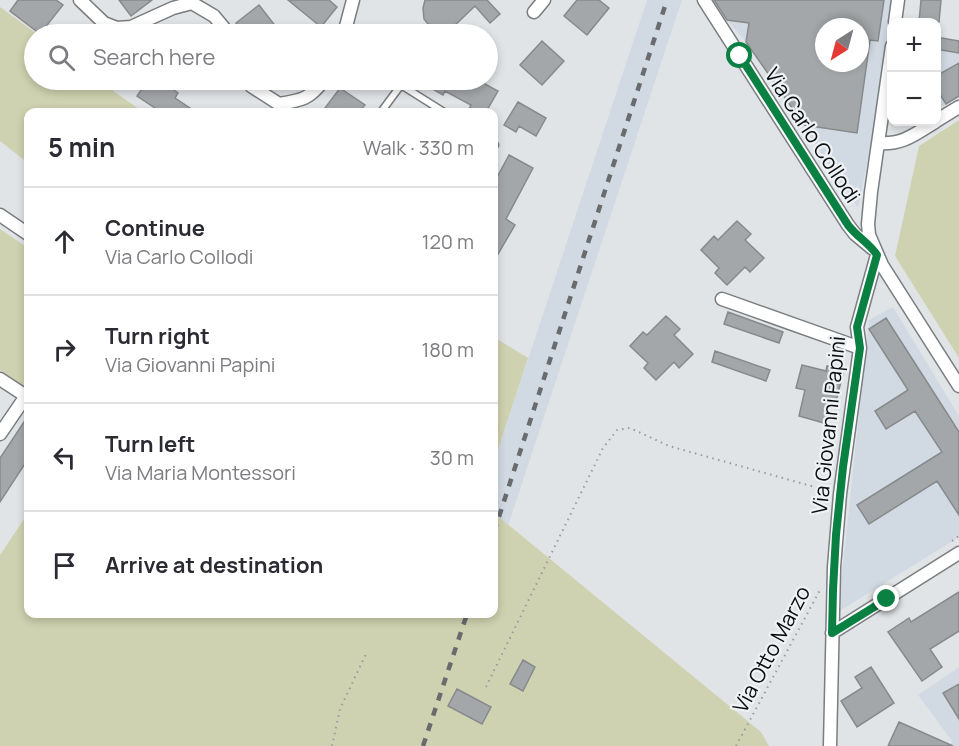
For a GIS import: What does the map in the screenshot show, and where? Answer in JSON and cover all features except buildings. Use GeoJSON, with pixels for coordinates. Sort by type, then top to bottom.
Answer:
{"type":"FeatureCollection","features":[{"type":"Feature","properties":{"kind":"street"},"geometry":{"type":"LineString","coordinates":[[80,0],[107,24]]}},
{"type":"Feature","properties":{"kind":"street"},"geometry":{"type":"LineString","coordinates":[[347,24],[354,0]]}},
{"type":"Feature","properties":{"kind":"street"},"geometry":{"type":"LineString","coordinates":[[534,12],[544,0]]}},
{"type":"Feature","properties":{"kind":"street","name":"Via Carlo Collodi"},"geometry":{"type":"LineString","coordinates":[[704,0],[848,225],[877,255]]}},
{"type":"Feature","properties":{"kind":"street"},"geometry":{"type":"LineString","coordinates":[[896,18],[898,0]]}},
{"type":"Feature","properties":{"kind":"street"},"geometry":{"type":"LineString","coordinates":[[138,24],[173,8],[192,3],[214,16],[221,24]]}},
{"type":"Feature","properties":{"kind":"street"},"geometry":{"type":"LineString","coordinates":[[888,72],[871,192],[869,235],[877,255],[959,386]]}},
{"type":"Feature","properties":{"kind":"street"},"geometry":{"type":"LineString","coordinates":[[257,90],[279,104],[297,101],[315,90]]}},
{"type":"Feature","properties":{"kind":"street"},"geometry":{"type":"LineString","coordinates":[[941,118],[959,106]]}},
{"type":"Feature","properties":{"kind":"street"},"geometry":{"type":"LineString","coordinates":[[878,143],[903,141],[928,126]]}},
{"type":"Feature","properties":{"kind":"street"},"geometry":{"type":"LineString","coordinates":[[0,215],[24,231]]}},
{"type":"Feature","properties":{"kind":"street","name":"Via Giovanni Papini"},"geometry":{"type":"LineString","coordinates":[[830,746],[834,567],[840,494],[860,348],[857,327],[877,255]]}},
{"type":"Feature","properties":{"kind":"street"},"geometry":{"type":"LineString","coordinates":[[722,298],[860,348]]}},
{"type":"Feature","properties":{"kind":"street"},"geometry":{"type":"LineString","coordinates":[[0,379],[24,395]]}},
{"type":"Feature","properties":{"kind":"street"},"geometry":{"type":"LineString","coordinates":[[0,434],[24,401]]}},
{"type":"Feature","properties":{"kind":"street"},"geometry":{"type":"LineString","coordinates":[[832,633],[959,553]]}},
{"type":"Feature","properties":{"kind":"lane"},"geometry":{"type":"LineString","coordinates":[[384,108],[398,90]]}},
{"type":"Feature","properties":{"kind":"lane"},"geometry":{"type":"LineString","coordinates":[[408,90],[437,108]]}},
{"type":"Feature","properties":{"kind":"path"},"geometry":{"type":"LineString","coordinates":[[486,687],[603,448],[617,430],[630,428],[669,446],[840,494]]}},
{"type":"Feature","properties":{"kind":"path","name":"Via Otto Marzo"},"geometry":{"type":"LineString","coordinates":[[736,746],[822,586]]}},
{"type":"Feature","properties":{"kind":"path"},"geometry":{"type":"LineString","coordinates":[[332,746],[340,709],[366,654]]}},
{"type":"Feature","properties":{"kind":"shaded area"},"geometry":{"type":"Polygon","coordinates":[[[647,0],[682,0],[498,556],[498,450],[647,0]]]}},
{"type":"Feature","properties":{"kind":"shaded area"},"geometry":{"type":"Polygon","coordinates":[[[713,0],[894,0],[891,18],[887,18],[887,45],[873,134],[858,208],[746,42],[713,0]]]}},
{"type":"Feature","properties":{"kind":"shaded area"},"geometry":{"type":"Polygon","coordinates":[[[941,38],[959,41],[959,96],[941,107],[941,38]]]}},
{"type":"Feature","properties":{"kind":"shaded area"},"geometry":{"type":"Polygon","coordinates":[[[893,307],[959,416],[959,537],[838,612],[869,320],[893,307]]]}},
{"type":"Feature","properties":{"kind":"shaded area"},"geometry":{"type":"Polygon","coordinates":[[[959,667],[959,746],[950,746],[952,741],[918,695],[959,667]]]}},
{"type":"Feature","properties":{"kind":"green space"},"geometry":{"type":"Polygon","coordinates":[[[0,7],[24,25],[24,90],[112,90],[137,108],[24,108],[24,160],[0,141],[0,7]]]}},
{"type":"Feature","properties":{"kind":"green space"},"geometry":{"type":"Polygon","coordinates":[[[959,120],[959,358],[895,256],[919,146],[959,120]]]}},
{"type":"Feature","properties":{"kind":"green space"},"geometry":{"type":"Polygon","coordinates":[[[0,229],[24,245],[24,386],[0,370],[0,229]]]}},
{"type":"Feature","properties":{"kind":"green space"},"geometry":{"type":"Polygon","coordinates":[[[498,339],[528,358],[498,450],[498,339]]]}},
{"type":"Feature","properties":{"kind":"green space"},"geometry":{"type":"Polygon","coordinates":[[[498,516],[761,732],[769,746],[0,746],[0,555],[24,519],[24,618],[498,618],[498,516]]]}},
{"type":"Feature","properties":{"kind":"railway"},"geometry":{"type":"LineString","coordinates":[[498,520],[667,0]]}},
{"type":"Feature","properties":{"kind":"railway"},"geometry":{"type":"LineString","coordinates":[[423,746],[466,618]]}},
{"type":"Feature","properties":{"kind":"route"},"geometry":{"type":"LineString","coordinates":[[740,56],[848,225],[877,255],[857,327],[860,348],[838,513],[832,633],[887,599]]}}]}
